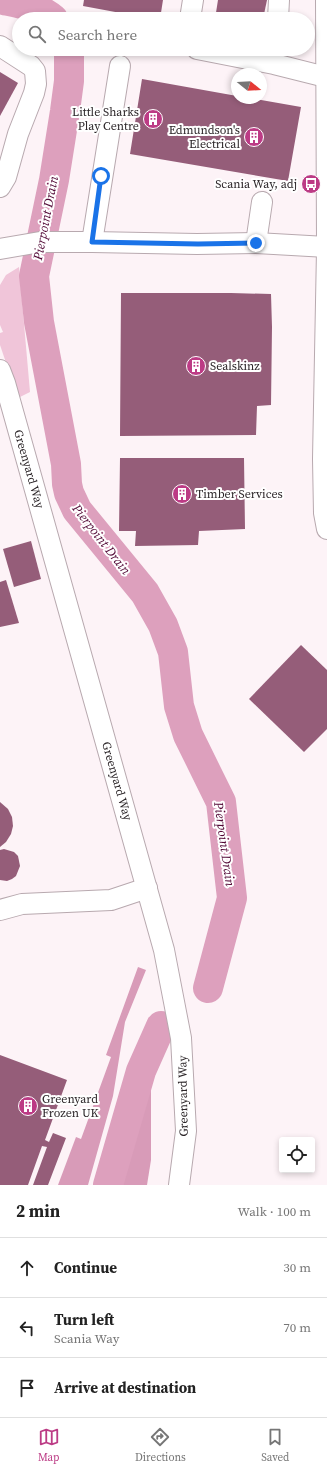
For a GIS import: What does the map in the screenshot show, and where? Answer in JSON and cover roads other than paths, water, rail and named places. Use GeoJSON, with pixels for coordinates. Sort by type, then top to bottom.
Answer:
{"type":"FeatureCollection","features":[{"type":"Feature","properties":{"kind":"street"},"geometry":{"type":"LineString","coordinates":[[191,12],[193,0]]}},
{"type":"Feature","properties":{"kind":"street"},"geometry":{"type":"LineString","coordinates":[[278,12],[279,0]]}},
{"type":"Feature","properties":{"kind":"street"},"geometry":{"type":"LineString","coordinates":[[326,0],[327,241]]}},
{"type":"Feature","properties":{"kind":"street"},"geometry":{"type":"LineString","coordinates":[[0,46],[12,54]]}},
{"type":"Feature","properties":{"kind":"street"},"geometry":{"type":"LineString","coordinates":[[0,187],[6,177],[18,134],[36,84],[35,71],[31,66],[16,56]]}},
{"type":"Feature","properties":{"kind":"street"},"geometry":{"type":"LineString","coordinates":[[274,57],[326,77]]}},
{"type":"Feature","properties":{"kind":"street"},"geometry":{"type":"LineString","coordinates":[[92,242],[101,176],[120,66]]}},
{"type":"Feature","properties":{"kind":"street"},"geometry":{"type":"LineString","coordinates":[[256,243],[262,202]]}},
{"type":"Feature","properties":{"kind":"street"},"geometry":{"type":"LineString","coordinates":[[4,251],[40,242],[198,244],[256,243],[327,248],[324,513],[327,529]]}},
{"type":"Feature","properties":{"kind":"street","name":"Greenyard Way"},"geometry":{"type":"LineString","coordinates":[[2,378],[164,950],[181,1038],[186,1131],[179,1185]]}},
{"type":"Feature","properties":{"kind":"street"},"geometry":{"type":"LineString","coordinates":[[0,910],[22,904],[111,900],[147,888]]}},
{"type":"Feature","properties":{"kind":"waterway","name":"Pierpoint Drain"},"geometry":{"type":"LineString","coordinates":[[4,0],[24,5],[42,12]]}},
{"type":"Feature","properties":{"kind":"waterway","name":"Pierpoint Drain"},"geometry":{"type":"LineString","coordinates":[[69,56],[69,81],[65,111],[54,180],[34,276],[39,322],[66,464],[69,493],[77,510],[145,593],[163,625],[173,652],[179,706],[188,735],[221,802],[232,898],[208,988]]}},
{"type":"Feature","properties":{"kind":"waterway","name":"Pierpoint Drain"},"geometry":{"type":"LineString","coordinates":[[108,1185],[141,1071],[161,1026]]}},
{"type":"Feature","properties":{"kind":"place","name":"Little Sharks Play Centre"},"geometry":{"type":"Point","coordinates":[153,119]}},
{"type":"Feature","properties":{"kind":"place","name":"Edmundson's Electrical"},"geometry":{"type":"Point","coordinates":[254,137]}},
{"type":"Feature","properties":{"kind":"place","name":"Scania Way, adj"},"geometry":{"type":"Point","coordinates":[311,184]}},
{"type":"Feature","properties":{"kind":"place","name":"Sealskinz"},"geometry":{"type":"Point","coordinates":[196,366]}},
{"type":"Feature","properties":{"kind":"place","name":"Timber Services"},"geometry":{"type":"Point","coordinates":[182,494]}},
{"type":"Feature","properties":{"kind":"place","name":"Greenyard Frozen UK"},"geometry":{"type":"Point","coordinates":[28,1106]}}]}
